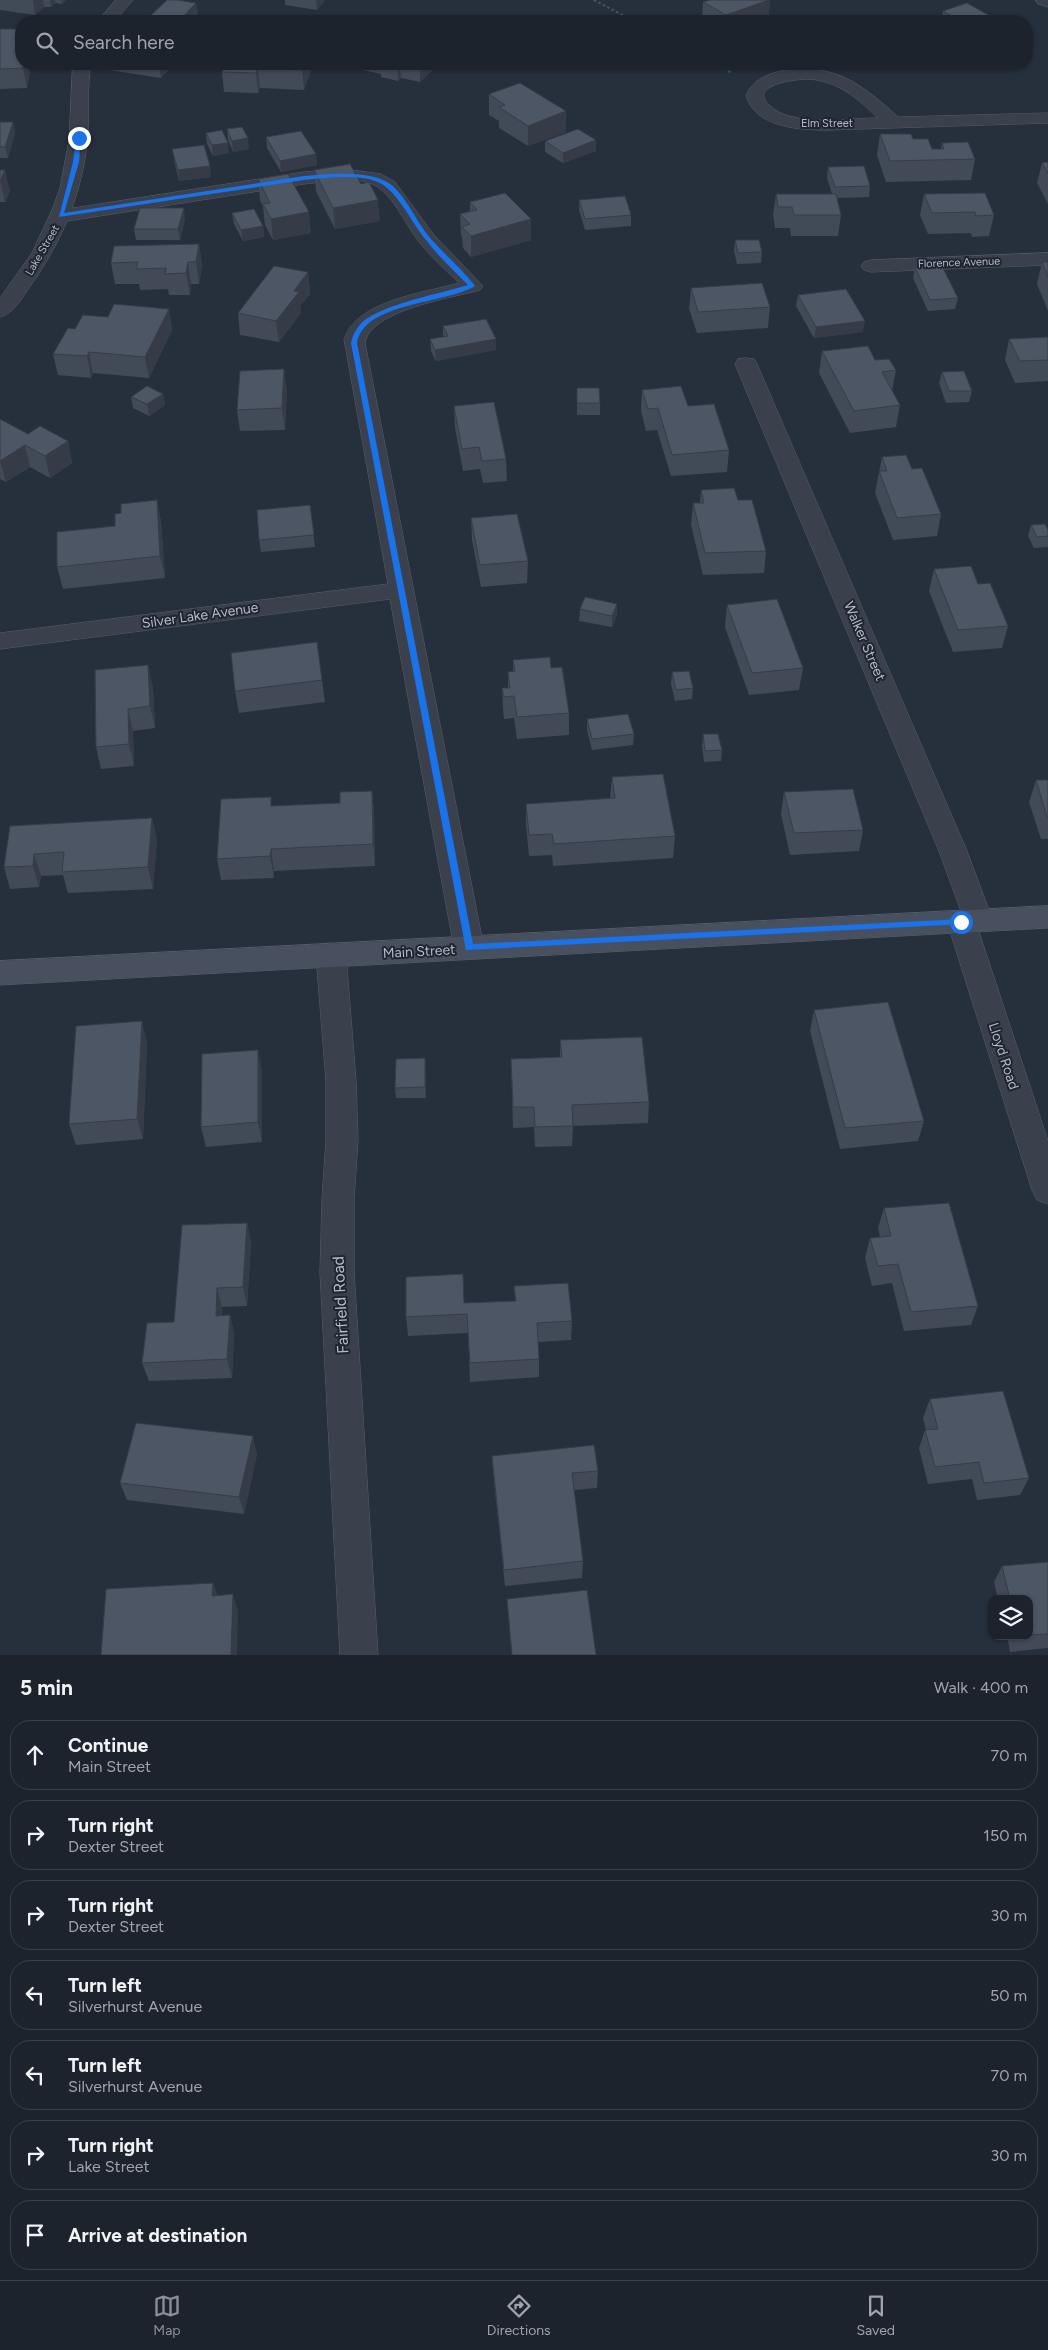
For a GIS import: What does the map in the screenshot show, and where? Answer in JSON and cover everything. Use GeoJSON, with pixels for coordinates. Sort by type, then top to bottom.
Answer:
{"type":"FeatureCollection","features":[{"type":"Feature","properties":{"kind":"main road","name":"Main Street"},"geometry":{"type":"LineString","coordinates":[[0,973],[1048,917]]}},
{"type":"Feature","properties":{"kind":"street"},"geometry":{"type":"LineString","coordinates":[[111,15],[125,0]]}},
{"type":"Feature","properties":{"kind":"street"},"geometry":{"type":"LineString","coordinates":[[1044,0],[1048,2]]}},
{"type":"Feature","properties":{"kind":"street","name":"Lake Street"},"geometry":{"type":"LineString","coordinates":[[0,311],[34,267],[49,242],[61,216],[76,162],[82,70]]}},
{"type":"Feature","properties":{"kind":"street","name":"Elm Street"},"geometry":{"type":"LineString","coordinates":[[893,122],[850,85],[819,75],[799,74],[781,76],[759,86],[756,92],[755,99],[759,107],[770,115],[783,120],[815,124],[893,122],[1048,118]]}},
{"type":"Feature","properties":{"kind":"street"},"geometry":{"type":"LineString","coordinates":[[61,216],[304,178],[327,176],[369,177],[383,182],[392,188],[428,240],[472,286],[381,313],[365,322],[354,338],[469,948]]}},
{"type":"Feature","properties":{"kind":"street","name":"Florence Avenue"},"geometry":{"type":"LineString","coordinates":[[871,266],[1048,259]]}},
{"type":"Feature","properties":{"kind":"street","name":"Walker Street"},"geometry":{"type":"LineString","coordinates":[[746,364],[949,842],[970,922]]}},
{"type":"Feature","properties":{"kind":"street","name":"Silver Lake Avenue"},"geometry":{"type":"LineString","coordinates":[[0,641],[401,590]]}},
{"type":"Feature","properties":{"kind":"street","name":"Lloyd Road"},"geometry":{"type":"LineString","coordinates":[[970,922],[1048,1190]]}},
{"type":"Feature","properties":{"kind":"street","name":"Fairfield Road"},"geometry":{"type":"LineString","coordinates":[[331,955],[341,1081],[342,1130],[338,1199],[337,1272],[359,1655]]}},
{"type":"Feature","properties":{"kind":"path"},"geometry":{"type":"LineString","coordinates":[[594,0],[623,15]]}},
{"type":"Feature","properties":{"kind":"path"},"geometry":{"type":"LineString","coordinates":[[727,70],[735,74]]}},
{"type":"Feature","properties":{"kind":"building"},"geometry":{"type":"Polygon","coordinates":[[[167,0],[196,3],[185,15],[151,15],[167,0]]]}},
{"type":"Feature","properties":{"kind":"building"},"geometry":{"type":"Polygon","coordinates":[[[710,0],[769,0],[726,15],[703,2],[710,0]]]}},
{"type":"Feature","properties":{"kind":"building"},"geometry":{"type":"Polygon","coordinates":[[[967,3],[988,15],[950,15],[943,11],[967,3]]]}},
{"type":"Feature","properties":{"kind":"building"},"geometry":{"type":"Polygon","coordinates":[[[0,29],[15,29],[15,68],[0,69],[0,29]]]}},
{"type":"Feature","properties":{"kind":"building"},"geometry":{"type":"Polygon","coordinates":[[[223,70],[257,70],[256,73],[222,72],[223,70]]]}},
{"type":"Feature","properties":{"kind":"building"},"geometry":{"type":"Polygon","coordinates":[[[520,83],[566,111],[528,126],[499,107],[505,105],[489,94],[520,83]]]}},
{"type":"Feature","properties":{"kind":"building"},"geometry":{"type":"Polygon","coordinates":[[[0,122],[13,122],[5,147],[0,147],[0,122]]]}},
{"type":"Feature","properties":{"kind":"building"},"geometry":{"type":"Polygon","coordinates":[[[242,127],[248,138],[232,141],[227,129],[242,127]]]}},
{"type":"Feature","properties":{"kind":"building"},"geometry":{"type":"Polygon","coordinates":[[[578,129],[596,140],[563,153],[545,141],[578,129]]]}},
{"type":"Feature","properties":{"kind":"building"},"geometry":{"type":"Polygon","coordinates":[[[222,130],[228,143],[212,145],[206,133],[222,130]]]}},
{"type":"Feature","properties":{"kind":"building"},"geometry":{"type":"Polygon","coordinates":[[[301,131],[316,154],[280,161],[266,137],[301,131]]]}},
{"type":"Feature","properties":{"kind":"building"},"geometry":{"type":"Polygon","coordinates":[[[880,134],[911,134],[913,139],[928,139],[932,149],[944,149],[942,143],[968,142],[975,159],[890,161],[880,134]]]}},
{"type":"Feature","properties":{"kind":"building"},"geometry":{"type":"Polygon","coordinates":[[[204,145],[210,166],[178,170],[172,149],[204,145]]]}},
{"type":"Feature","properties":{"kind":"building"},"geometry":{"type":"Polygon","coordinates":[[[1048,162],[1048,174],[1042,163],[1048,162]]]}},
{"type":"Feature","properties":{"kind":"building"},"geometry":{"type":"Polygon","coordinates":[[[350,164],[361,184],[369,182],[378,200],[333,208],[314,170],[350,164]]]}},
{"type":"Feature","properties":{"kind":"building"},"geometry":{"type":"Polygon","coordinates":[[[864,166],[870,186],[835,187],[828,167],[864,166]]]}},
{"type":"Feature","properties":{"kind":"building"},"geometry":{"type":"Polygon","coordinates":[[[0,170],[5,170],[0,181],[0,170]]]}},
{"type":"Feature","properties":{"kind":"building"},"geometry":{"type":"Polygon","coordinates":[[[288,174],[309,212],[271,219],[263,204],[270,203],[258,179],[288,174]]]}},
{"type":"Feature","properties":{"kind":"building"},"geometry":{"type":"Polygon","coordinates":[[[505,193],[531,219],[471,236],[462,227],[470,224],[460,214],[477,210],[470,202],[505,193]]]}},
{"type":"Feature","properties":{"kind":"building"},"geometry":{"type":"Polygon","coordinates":[[[985,193],[994,215],[976,216],[975,212],[932,213],[924,194],[985,193]]]}},
{"type":"Feature","properties":{"kind":"building"},"geometry":{"type":"Polygon","coordinates":[[[776,194],[836,194],[841,215],[794,215],[792,207],[778,207],[776,194]]]}},
{"type":"Feature","properties":{"kind":"building"},"geometry":{"type":"Polygon","coordinates":[[[625,196],[631,215],[585,219],[579,200],[625,196]]]}},
{"type":"Feature","properties":{"kind":"building"},"geometry":{"type":"Polygon","coordinates":[[[140,208],[184,208],[178,229],[134,229],[140,208]]]}},
{"type":"Feature","properties":{"kind":"building"},"geometry":{"type":"Polygon","coordinates":[[[254,209],[263,226],[241,230],[232,213],[254,209]]]}},
{"type":"Feature","properties":{"kind":"building"},"geometry":{"type":"Polygon","coordinates":[[[735,240],[759,240],[762,252],[738,253],[735,240]]]}},
{"type":"Feature","properties":{"kind":"building"},"geometry":{"type":"Polygon","coordinates":[[[199,244],[196,262],[188,262],[186,273],[165,274],[166,268],[136,269],[138,262],[111,263],[114,246],[199,244]]]}},
{"type":"Feature","properties":{"kind":"building"},"geometry":{"type":"Polygon","coordinates":[[[1042,262],[1048,262],[1048,277],[1042,262]]]}},
{"type":"Feature","properties":{"kind":"building"},"geometry":{"type":"Polygon","coordinates":[[[274,266],[308,272],[294,291],[299,292],[276,321],[238,313],[274,266]]]}},
{"type":"Feature","properties":{"kind":"building"},"geometry":{"type":"Polygon","coordinates":[[[942,266],[958,298],[930,300],[915,267],[942,266]]]}},
{"type":"Feature","properties":{"kind":"building"},"geometry":{"type":"Polygon","coordinates":[[[762,283],[770,307],[698,312],[691,288],[762,283]]]}},
{"type":"Feature","properties":{"kind":"building"},"geometry":{"type":"Polygon","coordinates":[[[846,289],[865,321],[816,327],[798,295],[846,289]]]}},
{"type":"Feature","properties":{"kind":"building"},"geometry":{"type":"Polygon","coordinates":[[[114,304],[169,309],[145,357],[89,352],[87,356],[53,354],[68,328],[75,329],[83,315],[108,317],[114,304]]]}},
{"type":"Feature","properties":{"kind":"building"},"geometry":{"type":"Polygon","coordinates":[[[486,319],[496,339],[435,350],[430,339],[448,336],[443,326],[486,319]]]}},
{"type":"Feature","properties":{"kind":"building"},"geometry":{"type":"Polygon","coordinates":[[[1048,337],[1048,360],[1020,361],[1009,339],[1048,337]]]}},
{"type":"Feature","properties":{"kind":"building"},"geometry":{"type":"Polygon","coordinates":[[[868,346],[875,360],[889,359],[896,370],[882,372],[900,405],[854,411],[822,351],[868,346]]]}},
{"type":"Feature","properties":{"kind":"building"},"geometry":{"type":"Polygon","coordinates":[[[284,369],[282,408],[237,410],[240,371],[284,369]]]}},
{"type":"Feature","properties":{"kind":"building"},"geometry":{"type":"Polygon","coordinates":[[[964,371],[972,391],[949,391],[942,372],[964,371]]]}},
{"type":"Feature","properties":{"kind":"building"},"geometry":{"type":"Polygon","coordinates":[[[147,386],[163,394],[147,404],[131,397],[147,386]]]}},
{"type":"Feature","properties":{"kind":"building"},"geometry":{"type":"Polygon","coordinates":[[[681,386],[688,406],[714,404],[729,450],[672,455],[658,408],[648,409],[642,390],[681,386]]]}},
{"type":"Feature","properties":{"kind":"building"},"geometry":{"type":"Polygon","coordinates":[[[577,388],[599,388],[600,403],[577,403],[577,388]]]}},
{"type":"Feature","properties":{"kind":"building"},"geometry":{"type":"Polygon","coordinates":[[[494,402],[506,459],[482,461],[479,447],[462,449],[454,406],[494,402]]]}},
{"type":"Feature","properties":{"kind":"building"},"geometry":{"type":"Polygon","coordinates":[[[0,419],[28,434],[40,426],[68,441],[45,456],[25,445],[0,461],[0,419]]]}},
{"type":"Feature","properties":{"kind":"building"},"geometry":{"type":"Polygon","coordinates":[[[906,455],[912,469],[922,468],[941,514],[897,518],[879,471],[887,471],[882,457],[906,455]]]}},
{"type":"Feature","properties":{"kind":"building"},"geometry":{"type":"Polygon","coordinates":[[[734,488],[738,500],[752,500],[766,551],[705,553],[693,503],[704,503],[701,490],[734,488]]]}},
{"type":"Feature","properties":{"kind":"building"},"geometry":{"type":"Polygon","coordinates":[[[157,500],[160,556],[57,567],[57,532],[115,526],[115,514],[121,513],[121,504],[157,500]]]}},
{"type":"Feature","properties":{"kind":"building"},"geometry":{"type":"Polygon","coordinates":[[[310,505],[314,535],[259,540],[257,510],[310,505]]]}},
{"type":"Feature","properties":{"kind":"building"},"geometry":{"type":"Polygon","coordinates":[[[517,514],[528,561],[480,565],[471,518],[517,514]]]}},
{"type":"Feature","properties":{"kind":"building"},"geometry":{"type":"Polygon","coordinates":[[[1045,524],[1048,536],[1037,537],[1031,525],[1045,524]]]}},
{"type":"Feature","properties":{"kind":"building"},"geometry":{"type":"Polygon","coordinates":[[[971,566],[978,584],[990,583],[1008,626],[958,630],[934,569],[971,566]]]}},
{"type":"Feature","properties":{"kind":"building"},"geometry":{"type":"Polygon","coordinates":[[[585,597],[617,604],[612,616],[580,609],[585,597]]]}},
{"type":"Feature","properties":{"kind":"building"},"geometry":{"type":"Polygon","coordinates":[[[777,599],[803,668],[752,673],[727,605],[777,599]]]}},
{"type":"Feature","properties":{"kind":"building"},"geometry":{"type":"Polygon","coordinates":[[[317,642],[322,680],[235,691],[231,653],[317,642]]]}},
{"type":"Feature","properties":{"kind":"building"},"geometry":{"type":"Polygon","coordinates":[[[550,657],[551,668],[562,667],[569,713],[517,717],[514,696],[504,697],[502,688],[510,688],[508,672],[515,671],[513,660],[550,657]]]}},
{"type":"Feature","properties":{"kind":"building"},"geometry":{"type":"Polygon","coordinates":[[[148,665],[150,706],[128,709],[129,744],[96,747],[95,670],[148,665]]]}},
{"type":"Feature","properties":{"kind":"building"},"geometry":{"type":"Polygon","coordinates":[[[689,671],[693,688],[676,690],[672,672],[689,671]]]}},
{"type":"Feature","properties":{"kind":"building"},"geometry":{"type":"Polygon","coordinates":[[[628,714],[634,734],[592,739],[587,719],[628,714]]]}},
{"type":"Feature","properties":{"kind":"building"},"geometry":{"type":"Polygon","coordinates":[[[703,734],[718,734],[722,750],[705,751],[703,734]]]}},
{"type":"Feature","properties":{"kind":"building"},"geometry":{"type":"Polygon","coordinates":[[[663,774],[675,836],[554,844],[552,834],[529,835],[526,804],[615,798],[612,777],[663,774]]]}},
{"type":"Feature","properties":{"kind":"building"},"geometry":{"type":"Polygon","coordinates":[[[1036,780],[1048,780],[1048,817],[1047,817],[1036,780]]]}},
{"type":"Feature","properties":{"kind":"building"},"geometry":{"type":"Polygon","coordinates":[[[853,789],[863,830],[794,833],[784,792],[853,789]]]}},
{"type":"Feature","properties":{"kind":"building"},"geometry":{"type":"Polygon","coordinates":[[[372,791],[373,844],[271,849],[270,856],[217,859],[221,799],[271,797],[271,806],[340,803],[340,792],[372,791]]]}},
{"type":"Feature","properties":{"kind":"building"},"geometry":{"type":"Polygon","coordinates":[[[152,818],[148,867],[62,872],[64,852],[34,854],[33,866],[4,867],[10,826],[152,818]]]}},
{"type":"Feature","properties":{"kind":"building"},"geometry":{"type":"Polygon","coordinates":[[[888,1002],[924,1121],[845,1128],[814,1010],[888,1002]]]}},
{"type":"Feature","properties":{"kind":"building"},"geometry":{"type":"Polygon","coordinates":[[[142,1021],[137,1119],[69,1124],[76,1026],[142,1021]]]}},
{"type":"Feature","properties":{"kind":"building"},"geometry":{"type":"Polygon","coordinates":[[[642,1037],[649,1102],[572,1105],[573,1126],[535,1127],[534,1107],[513,1107],[511,1059],[562,1057],[560,1040],[642,1037]]]}},
{"type":"Feature","properties":{"kind":"building"},"geometry":{"type":"Polygon","coordinates":[[[258,1050],[258,1122],[201,1127],[202,1054],[258,1050]]]}},
{"type":"Feature","properties":{"kind":"building"},"geometry":{"type":"Polygon","coordinates":[[[425,1058],[425,1087],[395,1088],[396,1059],[425,1058]]]}},
{"type":"Feature","properties":{"kind":"building"},"geometry":{"type":"Polygon","coordinates":[[[949,1203],[978,1306],[911,1312],[898,1264],[878,1266],[870,1238],[891,1236],[884,1208],[949,1203]]]}},
{"type":"Feature","properties":{"kind":"building"},"geometry":{"type":"Polygon","coordinates":[[[247,1223],[243,1287],[217,1288],[216,1316],[230,1315],[227,1359],[142,1363],[147,1323],[174,1322],[182,1225],[247,1223]]]}},
{"type":"Feature","properties":{"kind":"building"},"geometry":{"type":"Polygon","coordinates":[[[463,1274],[464,1303],[516,1301],[514,1286],[568,1283],[572,1321],[537,1323],[539,1359],[470,1363],[467,1314],[406,1317],[406,1277],[463,1274]]]}},
{"type":"Feature","properties":{"kind":"building"},"geometry":{"type":"Polygon","coordinates":[[[1003,1391],[1029,1478],[984,1483],[979,1462],[935,1467],[925,1430],[938,1429],[930,1399],[1003,1391]]]}},
{"type":"Feature","properties":{"kind":"building"},"geometry":{"type":"Polygon","coordinates":[[[136,1423],[253,1436],[239,1497],[120,1483],[136,1423]]]}},
{"type":"Feature","properties":{"kind":"building"},"geometry":{"type":"Polygon","coordinates":[[[594,1445],[598,1471],[572,1473],[583,1561],[504,1570],[492,1456],[594,1445]]]}},
{"type":"Feature","properties":{"kind":"building"},"geometry":{"type":"Polygon","coordinates":[[[1048,1562],[1048,1634],[1033,1635],[1033,1595],[1009,1595],[1002,1566],[1048,1562]]]}},
{"type":"Feature","properties":{"kind":"building"},"geometry":{"type":"Polygon","coordinates":[[[213,1583],[212,1596],[233,1594],[231,1655],[101,1655],[106,1589],[213,1583]]]}},
{"type":"Feature","properties":{"kind":"building"},"geometry":{"type":"Polygon","coordinates":[[[587,1590],[596,1655],[512,1655],[507,1599],[587,1590]]]}},
{"type":"Feature","properties":{"kind":"route"},"geometry":{"type":"LineString","coordinates":[[79,138],[76,162],[61,216],[304,178],[327,176],[369,177],[383,182],[392,188],[412,220],[428,240],[472,286],[381,313],[365,322],[354,338],[469,948],[961,922]]}}]}
